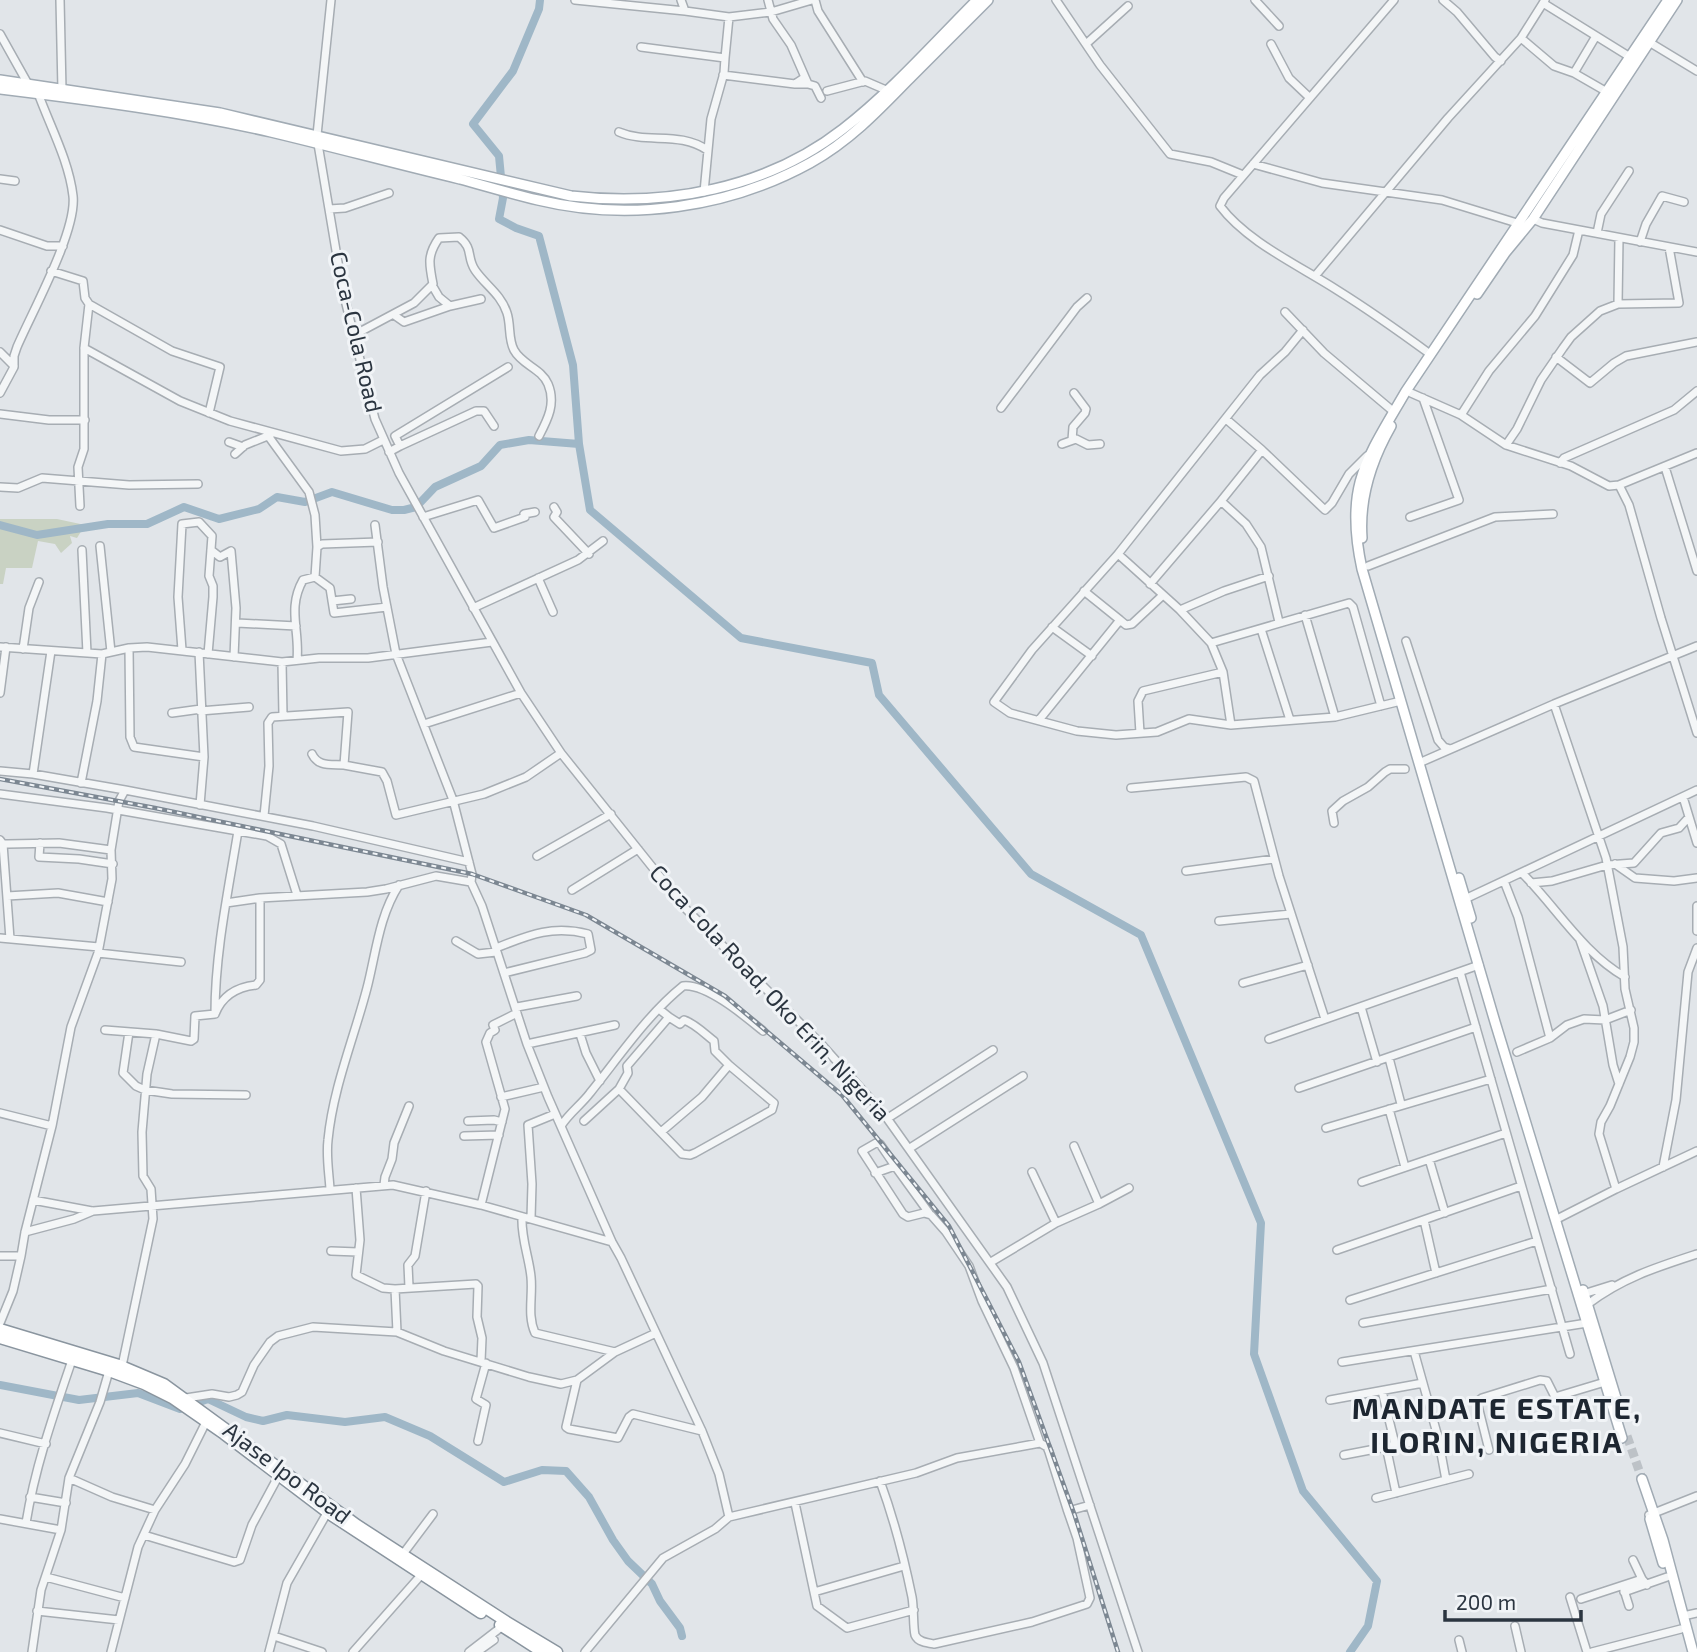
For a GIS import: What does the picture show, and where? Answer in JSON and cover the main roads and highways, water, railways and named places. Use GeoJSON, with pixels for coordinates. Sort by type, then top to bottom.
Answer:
{"type":"FeatureCollection","features":[{"type":"Feature","properties":{"kind":"highway","name":"Ajase Ipo Road"},"geometry":{"type":"LineString","coordinates":[[0,1329],[122,1366],[164,1384],[206,1422],[279,1475],[403,1554],[507,1626],[529,1648],[542,1652]]}},
{"type":"Feature","properties":{"kind":"highway","name":"Ajase Ipo Road"},"geometry":{"type":"LineString","coordinates":[[0,1338],[109,1371],[202,1409],[298,1486],[327,1513],[507,1626],[557,1652]]}},
{"type":"Feature","properties":{"kind":"main road"},"geometry":{"type":"LineString","coordinates":[[444,171],[598,200],[652,200],[704,192],[765,173],[805,154],[841,131],[977,0]]}},
{"type":"Feature","properties":{"kind":"main road"},"geometry":{"type":"LineString","coordinates":[[0,80],[220,113],[444,171],[539,201],[639,210],[697,204],[746,191],[811,162],[859,129],[988,0]]}},
{"type":"Feature","properties":{"kind":"main road"},"geometry":{"type":"LineString","coordinates":[[1581,1295],[1588,1304],[1625,1437],[1587,1323],[1560,1218],[1465,899],[1401,701],[1362,569],[1354,512],[1359,483],[1370,453],[1394,412],[1517,223],[1554,179],[1649,42],[1668,0]]}},
{"type":"Feature","properties":{"kind":"main road"},"geometry":{"type":"LineString","coordinates":[[1560,1218],[1539,1168],[1479,965],[1368,566],[1361,530],[1363,494],[1377,454],[1411,393],[1505,253],[1533,219],[1554,179],[1630,57],[1677,0]]}},
{"type":"Feature","properties":{"kind":"main road"},"geometry":{"type":"LineString","coordinates":[[0,89],[220,122],[317,140]]}},
{"type":"Feature","properties":{"kind":"main road"},"geometry":{"type":"LineString","coordinates":[[1639,1480],[1684,1616],[1693,1652]]}},
{"type":"Feature","properties":{"kind":"main road"},"geometry":{"type":"LineString","coordinates":[[1651,1514],[1687,1652]]}},
{"type":"Feature","properties":{"kind":"waterway"},"geometry":{"type":"LineString","coordinates":[[540,0],[539,9],[513,71],[473,124],[499,156],[503,198],[499,219],[539,236],[573,365],[579,444],[590,510],[741,638],[872,663],[879,695],[1031,874],[1141,935],[1261,1223],[1254,1354],[1303,1491],[1377,1581],[1368,1626],[1350,1652]]}},
{"type":"Feature","properties":{"kind":"waterway"},"geometry":{"type":"LineString","coordinates":[[0,525],[37,535],[108,524],[147,524],[184,507],[219,519],[259,509],[277,497],[305,502],[332,492],[392,510],[404,510],[416,507],[435,487],[481,466],[500,445],[529,440],[579,444]]}},
{"type":"Feature","properties":{"kind":"waterway"},"geometry":{"type":"LineString","coordinates":[[0,1385],[79,1400],[138,1393],[180,1409],[208,1399],[246,1417],[263,1421],[287,1415],[345,1422],[385,1417],[430,1436],[504,1482],[542,1470],[566,1471],[589,1497],[628,1561],[652,1584],[660,1601],[680,1628],[682,1636]]}},
{"type":"Feature","properties":{"kind":"tunnel"},"geometry":{"type":"LineString","coordinates":[[1627,1436],[1642,1479]]}},
{"type":"Feature","properties":{"kind":"railway"},"geometry":{"type":"LineString","coordinates":[[0,779],[155,808],[472,874],[586,915],[725,996],[842,1095],[949,1226],[1019,1362],[1075,1516],[1118,1652]]}},
{"type":"Feature","properties":{"kind":"district","name":"MANDATE ESTATE, ILORIN, NIGERIA"},"geometry":{"type":"Point","coordinates":[1497,1426]}}]}
